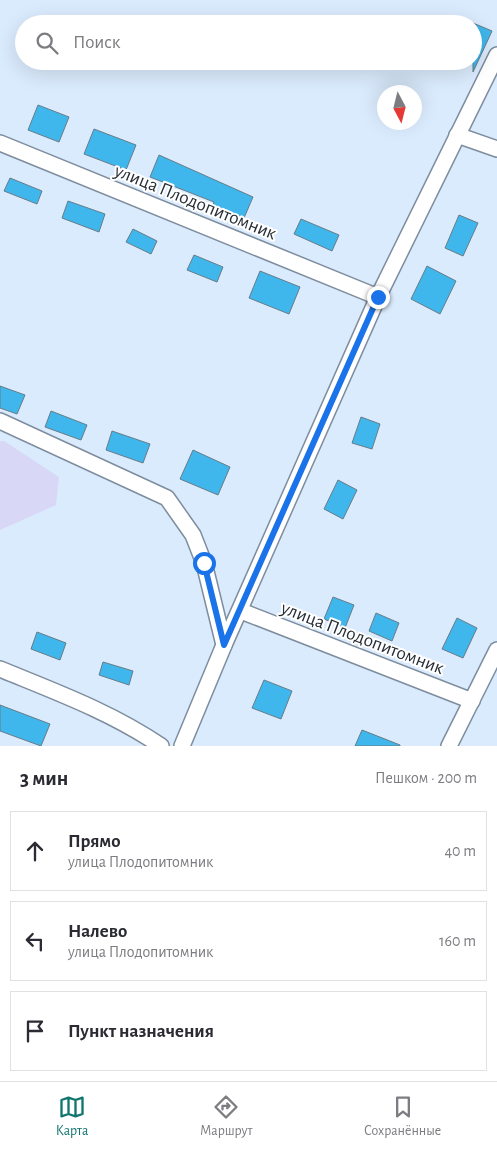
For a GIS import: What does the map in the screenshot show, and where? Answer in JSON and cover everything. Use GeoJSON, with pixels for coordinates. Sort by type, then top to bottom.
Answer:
{"type":"FeatureCollection","features":[{"type":"Feature","properties":{"kind":"street"},"geometry":{"type":"LineString","coordinates":[[182,746],[224,645],[241,611],[378,297],[497,54]]}},
{"type":"Feature","properties":{"kind":"street"},"geometry":{"type":"LineString","coordinates":[[458,135],[497,149]]}},
{"type":"Feature","properties":{"kind":"street","name":"улица Плодопитомник"},"geometry":{"type":"LineString","coordinates":[[0,143],[378,297]]}},
{"type":"Feature","properties":{"kind":"street"},"geometry":{"type":"LineString","coordinates":[[0,421],[167,498],[193,535],[204,563],[224,645]]}},
{"type":"Feature","properties":{"kind":"street","name":"улица Плодопитомник"},"geometry":{"type":"LineString","coordinates":[[241,611],[472,701]]}},
{"type":"Feature","properties":{"kind":"street"},"geometry":{"type":"LineString","coordinates":[[449,746],[497,650]]}},
{"type":"Feature","properties":{"kind":"street"},"geometry":{"type":"LineString","coordinates":[[0,669],[93,707],[131,726],[161,746]]}},
{"type":"Feature","properties":{"kind":"shaded area"},"geometry":{"type":"Polygon","coordinates":[[[0,441],[4,441],[59,477],[56,505],[0,530],[0,441]]]}},
{"type":"Feature","properties":{"kind":"building"},"geometry":{"type":"Polygon","coordinates":[[[482,27],[492,31],[482,53],[482,27]]]}},
{"type":"Feature","properties":{"kind":"building"},"geometry":{"type":"Polygon","coordinates":[[[38,105],[69,117],[59,142],[28,130],[38,105]]]}},
{"type":"Feature","properties":{"kind":"building"},"geometry":{"type":"Polygon","coordinates":[[[94,129],[136,145],[126,170],[84,154],[94,129]]]}},
{"type":"Feature","properties":{"kind":"building"},"geometry":{"type":"Polygon","coordinates":[[[159,155],[253,197],[244,218],[213,205],[214,202],[150,177],[159,155]]]}},
{"type":"Feature","properties":{"kind":"building"},"geometry":{"type":"Polygon","coordinates":[[[10,178],[42,191],[37,204],[4,191],[10,178]]]}},
{"type":"Feature","properties":{"kind":"building"},"geometry":{"type":"Polygon","coordinates":[[[68,201],[105,214],[99,232],[62,218],[68,201]]]}},
{"type":"Feature","properties":{"kind":"building"},"geometry":{"type":"Polygon","coordinates":[[[459,215],[478,223],[463,256],[445,248],[459,215]]]}},
{"type":"Feature","properties":{"kind":"building"},"geometry":{"type":"Polygon","coordinates":[[[301,219],[339,235],[332,251],[294,234],[301,219]]]}},
{"type":"Feature","properties":{"kind":"building"},"geometry":{"type":"Polygon","coordinates":[[[133,229],[157,241],[151,254],[126,242],[133,229]]]}},
{"type":"Feature","properties":{"kind":"building"},"geometry":{"type":"Polygon","coordinates":[[[194,255],[223,267],[217,282],[187,270],[194,255]]]}},
{"type":"Feature","properties":{"kind":"building"},"geometry":{"type":"Polygon","coordinates":[[[427,266],[456,281],[440,314],[411,299],[427,266]]]}},
{"type":"Feature","properties":{"kind":"building"},"geometry":{"type":"Polygon","coordinates":[[[260,271],[300,287],[289,314],[249,298],[260,271]]]}},
{"type":"Feature","properties":{"kind":"building"},"geometry":{"type":"Polygon","coordinates":[[[0,386],[25,395],[17,414],[0,408],[0,386]]]}},
{"type":"Feature","properties":{"kind":"building"},"geometry":{"type":"Polygon","coordinates":[[[51,411],[87,425],[81,440],[45,427],[51,411]]]}},
{"type":"Feature","properties":{"kind":"building"},"geometry":{"type":"Polygon","coordinates":[[[361,417],[380,424],[372,449],[352,443],[361,417]]]}},
{"type":"Feature","properties":{"kind":"building"},"geometry":{"type":"Polygon","coordinates":[[[112,431],[150,444],[143,463],[106,450],[112,431]]]}},
{"type":"Feature","properties":{"kind":"building"},"geometry":{"type":"Polygon","coordinates":[[[193,450],[230,467],[218,495],[180,479],[193,450]]]}},
{"type":"Feature","properties":{"kind":"building"},"geometry":{"type":"Polygon","coordinates":[[[338,480],[357,490],[343,519],[324,509],[338,480]]]}},
{"type":"Feature","properties":{"kind":"building"},"geometry":{"type":"Polygon","coordinates":[[[333,597],[354,605],[345,628],[324,619],[333,597]]]}},
{"type":"Feature","properties":{"kind":"building"},"geometry":{"type":"Polygon","coordinates":[[[376,613],[399,623],[392,641],[369,631],[376,613]]]}},
{"type":"Feature","properties":{"kind":"building"},"geometry":{"type":"Polygon","coordinates":[[[457,618],[477,628],[463,658],[442,649],[457,618]]]}},
{"type":"Feature","properties":{"kind":"building"},"geometry":{"type":"Polygon","coordinates":[[[37,632],[66,643],[60,660],[31,649],[37,632]]]}},
{"type":"Feature","properties":{"kind":"building"},"geometry":{"type":"Polygon","coordinates":[[[103,662],[133,671],[129,685],[99,675],[103,662]]]}},
{"type":"Feature","properties":{"kind":"building"},"geometry":{"type":"Polygon","coordinates":[[[264,680],[292,691],[281,719],[252,708],[264,680]]]}},
{"type":"Feature","properties":{"kind":"building"},"geometry":{"type":"Polygon","coordinates":[[[0,705],[50,724],[41,746],[0,731],[0,705]]]}},
{"type":"Feature","properties":{"kind":"building"},"geometry":{"type":"Polygon","coordinates":[[[362,730],[400,745],[400,746],[355,746],[362,730]]]}},
{"type":"Feature","properties":{"kind":"route"},"geometry":{"type":"LineString","coordinates":[[204,563],[224,645],[241,611],[378,297]]}}]}
